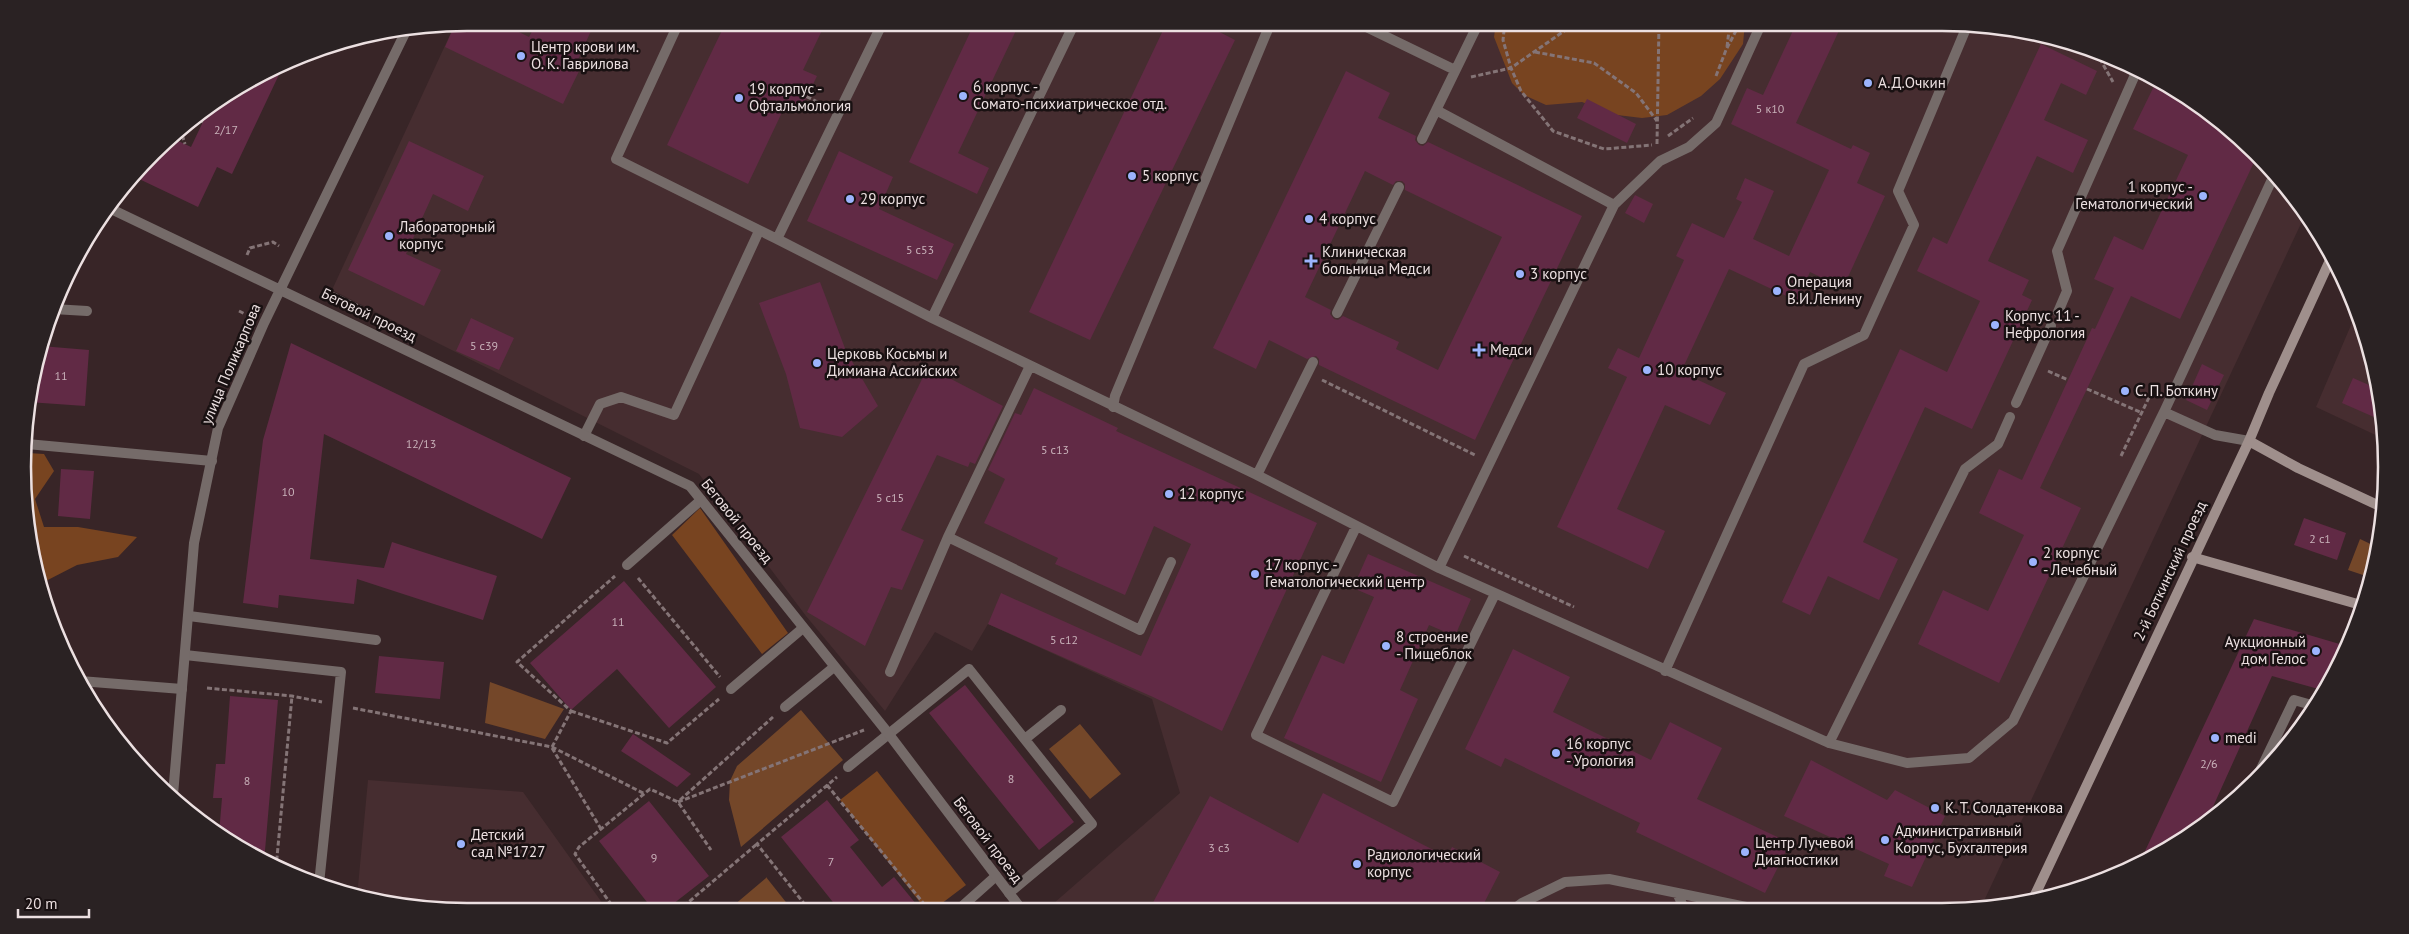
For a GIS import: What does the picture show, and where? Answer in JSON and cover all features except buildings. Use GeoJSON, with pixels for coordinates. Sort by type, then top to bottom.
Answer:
{"type":"FeatureCollection","features":[{"type":"Feature","properties":{"kind":"street"},"geometry":{"type":"LineString","coordinates":[[675,31],[616,159],[932,318],[1257,475],[1439,568],[1829,743],[1907,763],[1969,758],[2013,721],[2164,412],[2271,181]]}},
{"type":"Feature","properties":{"kind":"street"},"geometry":{"type":"LineString","coordinates":[[777,239],[879,31]]}},
{"type":"Feature","properties":{"kind":"street"},"geometry":{"type":"LineString","coordinates":[[932,318],[1071,31]]}},
{"type":"Feature","properties":{"kind":"street"},"geometry":{"type":"LineString","coordinates":[[1113,407],[1119,387],[1267,31]]}},
{"type":"Feature","properties":{"kind":"street"},"geometry":{"type":"LineString","coordinates":[[1375,31],[1455,70]]}},
{"type":"Feature","properties":{"kind":"street"},"geometry":{"type":"LineString","coordinates":[[1422,139],[1474,31]]}},
{"type":"Feature","properties":{"kind":"street"},"geometry":{"type":"LineString","coordinates":[[1439,568],[1614,204],[1660,162],[1689,146],[1716,123],[1758,31]]}},
{"type":"Feature","properties":{"kind":"street"},"geometry":{"type":"LineString","coordinates":[[1665,671],[1804,364],[1864,335],[1914,225],[1898,191],[1964,32]]}},
{"type":"Feature","properties":{"kind":"street","name":"улица Поликарпова"},"geometry":{"type":"LineString","coordinates":[[174,789],[194,543],[218,428],[280,289],[403,36]]}},
{"type":"Feature","properties":{"kind":"street"},"geometry":{"type":"LineString","coordinates":[[2058,312],[2067,291],[2057,251],[2135,76]]}},
{"type":"Feature","properties":{"kind":"street"},"geometry":{"type":"LineString","coordinates":[[1436,110],[1614,204]]}},
{"type":"Feature","properties":{"kind":"street"},"geometry":{"type":"LineString","coordinates":[[1337,313],[1399,187]]}},
{"type":"Feature","properties":{"kind":"street","name":"Беговой проезд"},"geometry":{"type":"LineString","coordinates":[[115,211],[690,486],[888,733],[1016,903]]}},
{"type":"Feature","properties":{"kind":"street"},"geometry":{"type":"LineString","coordinates":[[584,436],[600,404],[620,396],[674,415],[759,231]]}},
{"type":"Feature","properties":{"kind":"street","name":"2-й Боткинский проезд"},"geometry":{"type":"LineString","coordinates":[[2036,892],[2192,557],[2249,441],[2328,265]]}},
{"type":"Feature","properties":{"kind":"street"},"geometry":{"type":"LineString","coordinates":[[61,309],[87,311]]}},
{"type":"Feature","properties":{"kind":"street"},"geometry":{"type":"LineString","coordinates":[[2016,403],[2051,326]]}},
{"type":"Feature","properties":{"kind":"street"},"geometry":{"type":"LineString","coordinates":[[1257,475],[1313,362]]}},
{"type":"Feature","properties":{"kind":"street"},"geometry":{"type":"LineString","coordinates":[[890,672],[948,537],[1030,366]]}},
{"type":"Feature","properties":{"kind":"street"},"geometry":{"type":"LineString","coordinates":[[2164,412],[2215,435],[2249,441],[2298,468],[2376,504]]}},
{"type":"Feature","properties":{"kind":"street"},"geometry":{"type":"LineString","coordinates":[[1829,743],[1965,469],[1998,444],[2010,418]]}},
{"type":"Feature","properties":{"kind":"street"},"geometry":{"type":"LineString","coordinates":[[32,444],[212,461]]}},
{"type":"Feature","properties":{"kind":"street"},"geometry":{"type":"LineString","coordinates":[[627,565],[701,500]]}},
{"type":"Feature","properties":{"kind":"street"},"geometry":{"type":"LineString","coordinates":[[1356,527],[1256,735],[1393,802],[1495,594]]}},
{"type":"Feature","properties":{"kind":"street"},"geometry":{"type":"LineString","coordinates":[[948,537],[1140,630],[1171,562]]}},
{"type":"Feature","properties":{"kind":"street"},"geometry":{"type":"LineString","coordinates":[[2192,557],[2356,604]]}},
{"type":"Feature","properties":{"kind":"street"},"geometry":{"type":"LineString","coordinates":[[189,616],[376,640]]}},
{"type":"Feature","properties":{"kind":"street"},"geometry":{"type":"LineString","coordinates":[[731,689],[803,628]]}},
{"type":"Feature","properties":{"kind":"street"},"geometry":{"type":"LineString","coordinates":[[185,655],[341,672],[320,877]]}},
{"type":"Feature","properties":{"kind":"street"},"geometry":{"type":"LineString","coordinates":[[784,707],[834,667]]}},
{"type":"Feature","properties":{"kind":"street"},"geometry":{"type":"LineString","coordinates":[[848,767],[969,669],[1092,824],[1009,893]]}},
{"type":"Feature","properties":{"kind":"street"},"geometry":{"type":"LineString","coordinates":[[88,682],[182,689]]}},
{"type":"Feature","properties":{"kind":"street"},"geometry":{"type":"LineString","coordinates":[[2265,759],[2294,700],[2307,704]]}},
{"type":"Feature","properties":{"kind":"street"},"geometry":{"type":"LineString","coordinates":[[1025,739],[1060,710]]}},
{"type":"Feature","properties":{"kind":"street"},"geometry":{"type":"LineString","coordinates":[[966,903],[996,876]]}},
{"type":"Feature","properties":{"kind":"street"},"geometry":{"type":"LineString","coordinates":[[1522,903],[1565,882],[1609,879],[1726,903]]}},
{"type":"Feature","properties":{"kind":"street"},"geometry":{"type":"LineString","coordinates":[[1677,893],[1682,903]]}},
{"type":"Feature","properties":{"kind":"path"},"geometry":{"type":"LineString","coordinates":[[1504,31],[1503,40],[1511,68],[1521,91],[1553,131],[1604,149],[1657,144],[1696,116]]}},
{"type":"Feature","properties":{"kind":"path"},"geometry":{"type":"LineString","coordinates":[[1659,31],[1657,144],[1660,162]]}},
{"type":"Feature","properties":{"kind":"path"},"geometry":{"type":"LineString","coordinates":[[1726,50],[1729,31]]}},
{"type":"Feature","properties":{"kind":"path"},"geometry":{"type":"LineString","coordinates":[[1713,85],[1726,50],[1736,31]]}},
{"type":"Feature","properties":{"kind":"path"},"geometry":{"type":"LineString","coordinates":[[1534,52],[1594,63],[1636,92],[1657,122]]}},
{"type":"Feature","properties":{"kind":"path"},"geometry":{"type":"LineString","coordinates":[[2101,61],[2118,89]]}},
{"type":"Feature","properties":{"kind":"path"},"geometry":{"type":"LineString","coordinates":[[793,90],[839,112]]}},
{"type":"Feature","properties":{"kind":"path"},"geometry":{"type":"LineString","coordinates":[[183,137],[185,144]]}},
{"type":"Feature","properties":{"kind":"path"},"geometry":{"type":"LineString","coordinates":[[246,256],[250,248],[273,242],[279,246]]}},
{"type":"Feature","properties":{"kind":"path"},"geometry":{"type":"LineString","coordinates":[[239,311],[245,314]]}},
{"type":"Feature","properties":{"kind":"path"},"geometry":{"type":"LineString","coordinates":[[1308,373],[1490,462]]}},
{"type":"Feature","properties":{"kind":"path"},"geometry":{"type":"LineString","coordinates":[[2120,458],[2155,386]]}},
{"type":"Feature","properties":{"kind":"path"},"geometry":{"type":"LineString","coordinates":[[2087,389],[2142,413]]}},
{"type":"Feature","properties":{"kind":"path"},"geometry":{"type":"LineString","coordinates":[[1448,550],[1582,611]]}},
{"type":"Feature","properties":{"kind":"path"},"geometry":{"type":"LineString","coordinates":[[627,565],[731,689],[667,743],[571,711],[517,662],[627,565]]}},
{"type":"Feature","properties":{"kind":"path"},"geometry":{"type":"LineString","coordinates":[[207,688],[292,696],[552,747],[645,794]]}},
{"type":"Feature","properties":{"kind":"path"},"geometry":{"type":"LineString","coordinates":[[277,859],[292,696]]}},
{"type":"Feature","properties":{"kind":"path"},"geometry":{"type":"LineString","coordinates":[[678,802],[784,707]]}},
{"type":"Feature","properties":{"kind":"path"},"geometry":{"type":"LineString","coordinates":[[552,747],[571,711]]}},
{"type":"Feature","properties":{"kind":"path"},"geometry":{"type":"LineString","coordinates":[[678,802],[868,729]]}},
{"type":"Feature","properties":{"kind":"path"},"geometry":{"type":"LineString","coordinates":[[552,747],[601,829]]}},
{"type":"Feature","properties":{"kind":"path"},"geometry":{"type":"LineString","coordinates":[[687,903],[848,767]]}},
{"type":"Feature","properties":{"kind":"path"},"geometry":{"type":"LineString","coordinates":[[827,785],[923,903]]}},
{"type":"Feature","properties":{"kind":"path"},"geometry":{"type":"LineString","coordinates":[[610,903],[574,854],[579,847],[650,789],[678,802],[711,850]]}},
{"type":"Feature","properties":{"kind":"path"},"geometry":{"type":"LineString","coordinates":[[757,844],[804,903]]}},
{"type":"Feature","properties":{"kind":"shaded area"},"geometry":{"type":"Polygon","coordinates":[[[467,31],[1942,31],[1999,35],[2055,46],[2082,54],[2135,76],[2160,90],[2207,121],[2229,139],[2270,180],[2302,222],[1984,901],[1942,903],[1054,903],[1180,793],[1152,699],[988,624],[972,651],[935,632],[885,711],[806,616],[699,474],[332,290],[452,32],[467,31]]]}},
{"type":"Feature","properties":{"kind":"shaded area"},"geometry":{"type":"Polygon","coordinates":[[[1495,31],[1744,31],[1743,44],[1720,79],[1701,96],[1667,115],[1642,118],[1617,115],[1582,102],[1546,105],[1524,95],[1512,83],[1494,37],[1495,31]]]}},
{"type":"Feature","properties":{"kind":"shaded area"},"geometry":{"type":"Polygon","coordinates":[[[2353,321],[2369,382],[2377,436],[2316,407],[2353,321]]]}},
{"type":"Feature","properties":{"kind":"shaded area"},"geometry":{"type":"Polygon","coordinates":[[[31,453],[44,454],[54,471],[35,499],[44,527],[78,527],[137,537],[118,557],[77,565],[46,581],[35,524],[32,495],[31,453]]]}},
{"type":"Feature","properties":{"kind":"shaded area"},"geometry":{"type":"Polygon","coordinates":[[[700,508],[788,633],[762,654],[672,535],[700,508]]]}},
{"type":"Feature","properties":{"kind":"shaded area"},"geometry":{"type":"Polygon","coordinates":[[[2360,539],[2370,544],[2364,575],[2348,570],[2360,539]]]}},
{"type":"Feature","properties":{"kind":"shaded area"},"geometry":{"type":"Polygon","coordinates":[[[490,682],[564,709],[545,739],[485,723],[490,682]]]}},
{"type":"Feature","properties":{"kind":"shaded area"},"geometry":{"type":"Polygon","coordinates":[[[801,710],[843,760],[741,847],[729,800],[730,781],[737,766],[801,710]]]}},
{"type":"Feature","properties":{"kind":"shaded area"},"geometry":{"type":"Polygon","coordinates":[[[1080,724],[1121,774],[1090,799],[1049,749],[1080,724]]]}},
{"type":"Feature","properties":{"kind":"shaded area"},"geometry":{"type":"Polygon","coordinates":[[[877,771],[966,885],[942,903],[921,903],[840,800],[877,771]]]}},
{"type":"Feature","properties":{"kind":"shaded area","name":"Детский сад №1727"},"geometry":{"type":"Polygon","coordinates":[[[368,780],[523,792],[602,903],[439,902],[410,899],[358,889],[368,780]]]}},
{"type":"Feature","properties":{"kind":"shaded area"},"geometry":{"type":"Polygon","coordinates":[[[766,878],[787,903],[736,903],[766,878]]]}},
{"type":"Feature","properties":{"kind":"place","name":"Центр крови им. О. К. Гаврилова"},"geometry":{"type":"Point","coordinates":[521,56]}},
{"type":"Feature","properties":{"kind":"place","name":"А.Д.Очкин"},"geometry":{"type":"Point","coordinates":[1868,83]}},
{"type":"Feature","properties":{"kind":"place","name":"6 корпус - Сомато-психиатрическое отд."},"geometry":{"type":"Point","coordinates":[963,96]}},
{"type":"Feature","properties":{"kind":"place","name":"19 корпус - Офтальмология"},"geometry":{"type":"Point","coordinates":[739,98]}},
{"type":"Feature","properties":{"kind":"place","name":"5 корпус"},"geometry":{"type":"Point","coordinates":[1132,176]}},
{"type":"Feature","properties":{"kind":"place","name":"1 корпус - Гематологический"},"geometry":{"type":"Point","coordinates":[2203,196]}},
{"type":"Feature","properties":{"kind":"place","name":"29 корпус"},"geometry":{"type":"Point","coordinates":[850,199]}},
{"type":"Feature","properties":{"kind":"place","name":"4 корпус"},"geometry":{"type":"Point","coordinates":[1309,219]}},
{"type":"Feature","properties":{"kind":"place","name":"Лабораторный корпус"},"geometry":{"type":"Point","coordinates":[389,236]}},
{"type":"Feature","properties":{"kind":"place","name":"Клиническая больница Медси"},"geometry":{"type":"Point","coordinates":[1311,261]}},
{"type":"Feature","properties":{"kind":"place","name":"3 корпус"},"geometry":{"type":"Point","coordinates":[1520,274]}},
{"type":"Feature","properties":{"kind":"place","name":"Операция В.И.Ленину"},"geometry":{"type":"Point","coordinates":[1777,291]}},
{"type":"Feature","properties":{"kind":"place","name":"Корпус 11 - Нефрология"},"geometry":{"type":"Point","coordinates":[1995,325]}},
{"type":"Feature","properties":{"kind":"place","name":"Медси"},"geometry":{"type":"Point","coordinates":[1479,350]}},
{"type":"Feature","properties":{"kind":"place","name":"Церковь Косьмы и Димиана Ассийских"},"geometry":{"type":"Point","coordinates":[817,363]}},
{"type":"Feature","properties":{"kind":"place","name":"10 корпус"},"geometry":{"type":"Point","coordinates":[1647,370]}},
{"type":"Feature","properties":{"kind":"place","name":"С. П. Боткину"},"geometry":{"type":"Point","coordinates":[2125,391]}},
{"type":"Feature","properties":{"kind":"place","name":"12 корпус"},"geometry":{"type":"Point","coordinates":[1169,494]}},
{"type":"Feature","properties":{"kind":"place","name":"2 корпус - Лечебный"},"geometry":{"type":"Point","coordinates":[2033,562]}},
{"type":"Feature","properties":{"kind":"place","name":"17 корпус - Гематологический центр"},"geometry":{"type":"Point","coordinates":[1255,574]}},
{"type":"Feature","properties":{"kind":"place","name":"8 строение - Пищеблок"},"geometry":{"type":"Point","coordinates":[1386,646]}},
{"type":"Feature","properties":{"kind":"place","name":"Аукционный дом Гелос"},"geometry":{"type":"Point","coordinates":[2316,651]}},
{"type":"Feature","properties":{"kind":"place","name":"medi"},"geometry":{"type":"Point","coordinates":[2215,738]}},
{"type":"Feature","properties":{"kind":"place","name":"16 корпус - Урология"},"geometry":{"type":"Point","coordinates":[1556,753]}},
{"type":"Feature","properties":{"kind":"place","name":"К. Т. Солдатенкова"},"geometry":{"type":"Point","coordinates":[1935,808]}},
{"type":"Feature","properties":{"kind":"place","name":"Административный Корпус, Бухгалтерия"},"geometry":{"type":"Point","coordinates":[1885,840]}},
{"type":"Feature","properties":{"kind":"place","name":"Детский сад №1727"},"geometry":{"type":"Point","coordinates":[461,844]}},
{"type":"Feature","properties":{"kind":"place","name":"Центр Лучевой Диагностики"},"geometry":{"type":"Point","coordinates":[1745,852]}},
{"type":"Feature","properties":{"kind":"place","name":"Радиологический корпус"},"geometry":{"type":"Point","coordinates":[1357,864]}}]}
